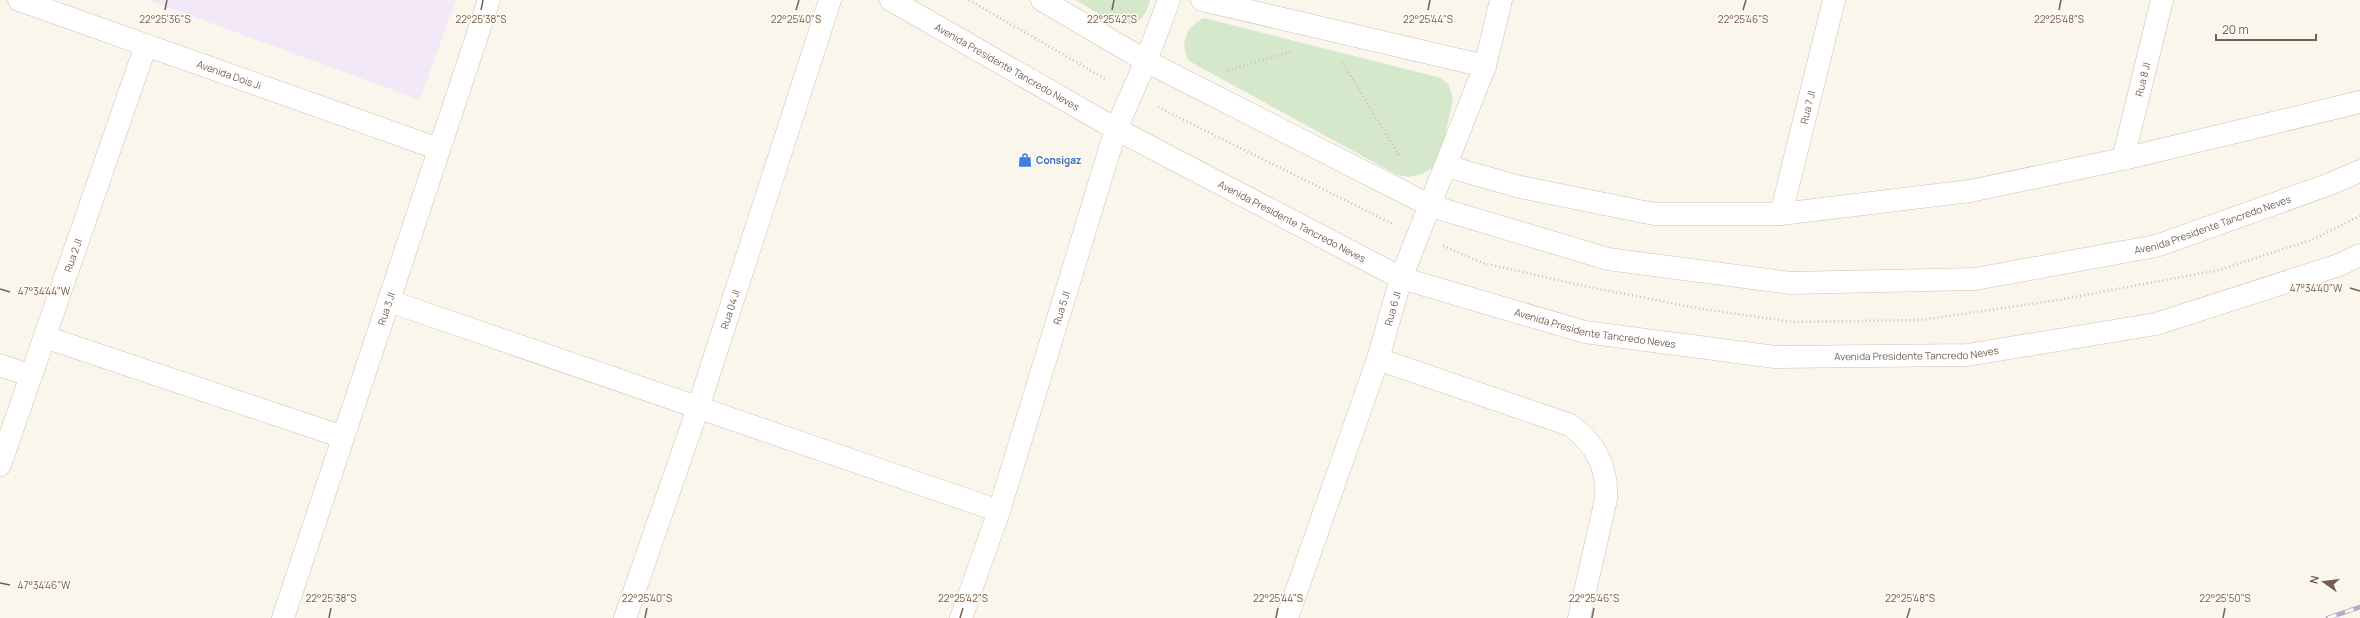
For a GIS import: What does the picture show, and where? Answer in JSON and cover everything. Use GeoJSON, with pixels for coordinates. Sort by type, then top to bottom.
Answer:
{"type":"FeatureCollection","features":[{"type":"Feature","properties":{"kind":"street","name":"Avenida Dois Ji"},"geometry":{"type":"LineString","coordinates":[[19,0],[439,149]]}},
{"type":"Feature","properties":{"kind":"street","name":"Rua 3 JI"},"geometry":{"type":"LineString","coordinates":[[283,618],[489,0]]}},
{"type":"Feature","properties":{"kind":"street","name":"Rua 04 JI"},"geometry":{"type":"LineString","coordinates":[[625,618],[698,408],[830,0]]}},
{"type":"Feature","properties":{"kind":"street","name":"Avenida Presidente Tancredo Neves"},"geometry":{"type":"LineString","coordinates":[[891,0],[1116,129],[1401,278],[1585,332],[1775,357],[1967,355],[2156,324],[2339,265],[2360,255]]}},
{"type":"Feature","properties":{"kind":"street","name":"Avenida Presidente Tancredo Neves"},"geometry":{"type":"LineString","coordinates":[[1042,0],[1146,61],[1431,206],[1608,259],[1790,283],[1975,279],[2156,246],[2330,184],[2360,171]]}},
{"type":"Feature","properties":{"kind":"street","name":"Rua 5 JI"},"geometry":{"type":"LineString","coordinates":[[961,618],[999,511],[1116,129],[1146,61],[1170,0]]}},
{"type":"Feature","properties":{"kind":"street"},"geometry":{"type":"LineString","coordinates":[[1202,0],[1485,66]]}},
{"type":"Feature","properties":{"kind":"street","name":"Rua 6 JI"},"geometry":{"type":"LineString","coordinates":[[1287,618],[1378,359],[1401,278],[1431,206],[1485,66],[1501,0]]}},
{"type":"Feature","properties":{"kind":"street","name":"Rua 7 JI"},"geometry":{"type":"LineString","coordinates":[[1781,214],[1834,0]]}},
{"type":"Feature","properties":{"kind":"street","name":"Rua 8 JI"},"geometry":{"type":"LineString","coordinates":[[2123,159],[2162,0]]}},
{"type":"Feature","properties":{"kind":"street","name":"Rua 2 JI"},"geometry":{"type":"LineString","coordinates":[[0,465],[146,45]]}},
{"type":"Feature","properties":{"kind":"street"},"geometry":{"type":"LineString","coordinates":[[1446,166],[1520,187],[1654,214],[1781,214],[1970,190],[2123,159],[2360,102]]}},
{"type":"Feature","properties":{"kind":"street"},"geometry":{"type":"LineString","coordinates":[[389,301],[999,511]]}},
{"type":"Feature","properties":{"kind":"street"},"geometry":{"type":"LineString","coordinates":[[45,337],[343,437]]}},
{"type":"Feature","properties":{"kind":"street"},"geometry":{"type":"LineString","coordinates":[[1378,359],[1570,425],[1590,441],[1602,462],[1607,487],[1606,499],[1579,618]]}},
{"type":"Feature","properties":{"kind":"street"},"geometry":{"type":"LineString","coordinates":[[0,365],[31,376]]}},
{"type":"Feature","properties":{"kind":"path"},"geometry":{"type":"LineString","coordinates":[[1188,82],[1299,50]]}},
{"type":"Feature","properties":{"kind":"path"},"geometry":{"type":"LineString","coordinates":[[1341,61],[1402,160]]}},
{"type":"Feature","properties":{"kind":"shaded area"},"geometry":{"type":"Polygon","coordinates":[[[148,0],[456,0],[420,100],[148,0]]]}},
{"type":"Feature","properties":{"kind":"green space"},"geometry":{"type":"Polygon","coordinates":[[[1076,0],[1150,0],[1145,14],[1137,21],[1128,24],[1108,18],[1076,0]]]}},
{"type":"Feature","properties":{"kind":"green space"},"geometry":{"type":"Polygon","coordinates":[[[1204,18],[1441,78],[1449,85],[1453,100],[1440,159],[1432,168],[1422,174],[1409,177],[1397,175],[1189,61],[1185,48],[1186,36],[1198,21],[1204,18]]]}},
{"type":"Feature","properties":{"kind":"railway"},"geometry":{"type":"LineString","coordinates":[[2328,618],[2360,607]]}},
{"type":"Feature","properties":{"kind":"place","name":"Consigaz"},"geometry":{"type":"Point","coordinates":[1025,160]}}]}
